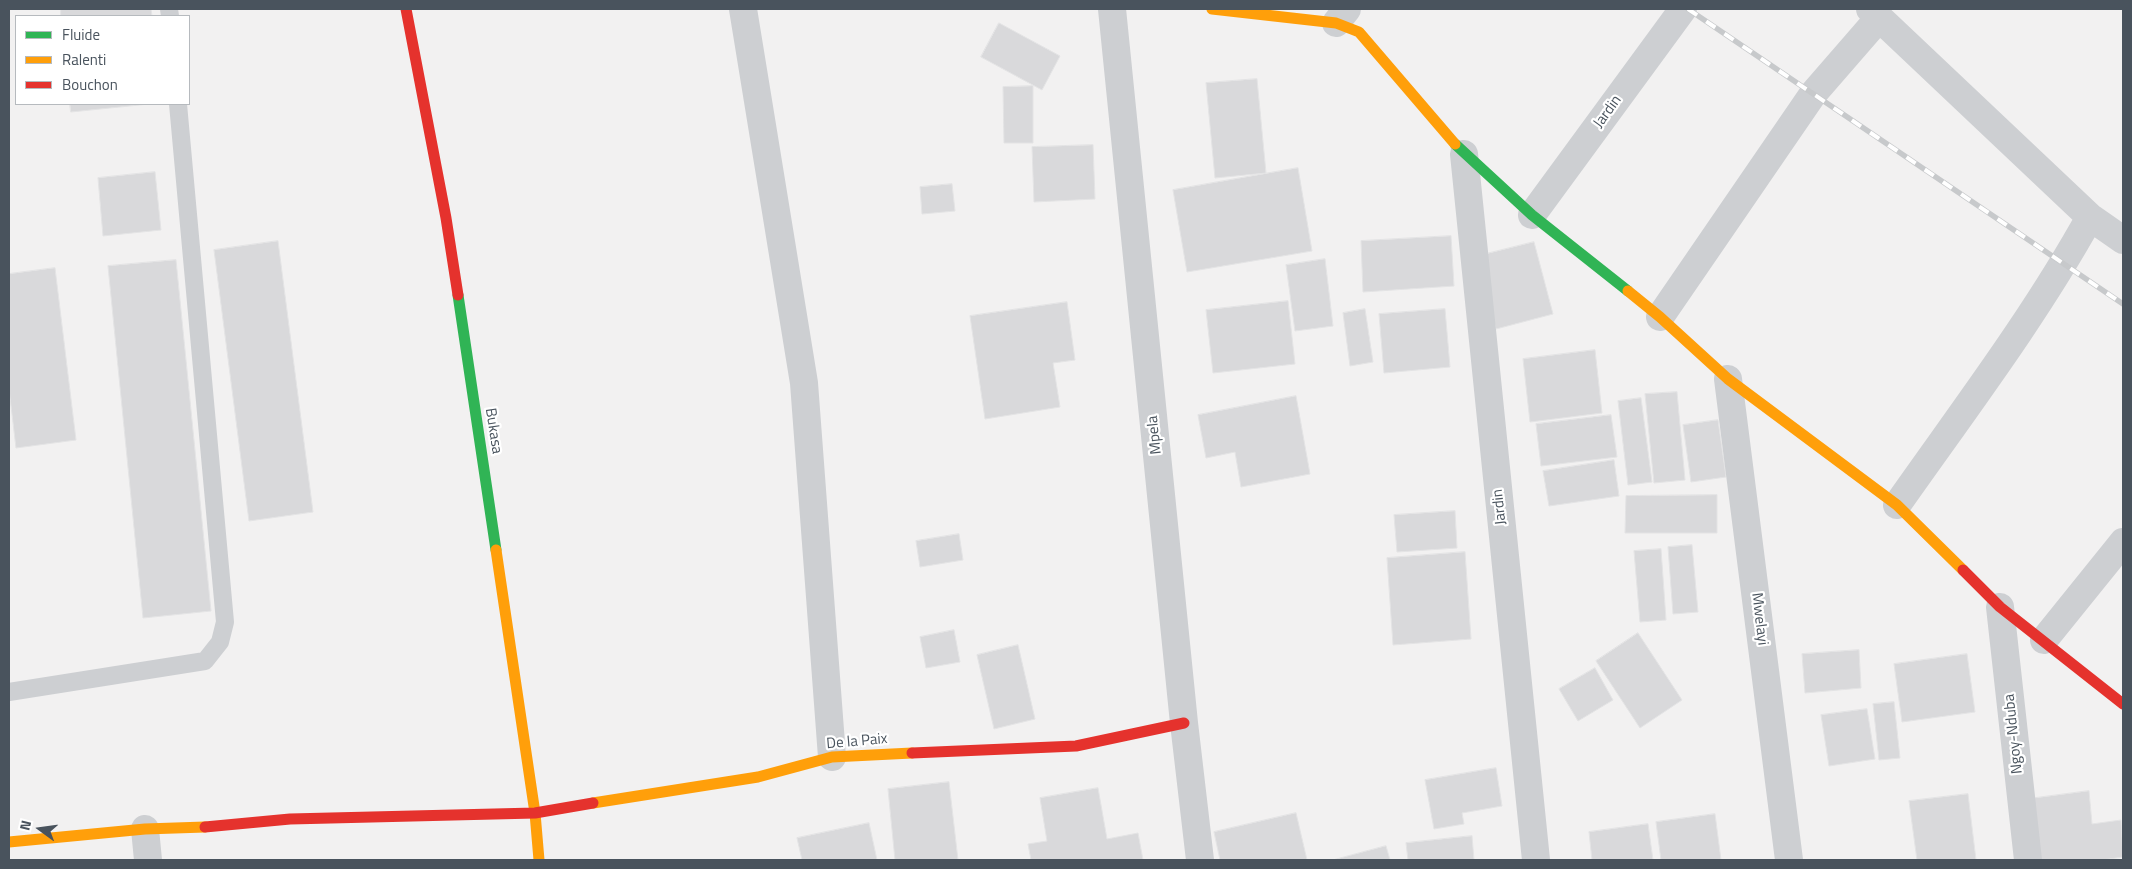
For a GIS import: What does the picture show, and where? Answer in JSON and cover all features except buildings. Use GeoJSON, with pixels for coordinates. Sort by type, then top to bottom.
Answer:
{"type":"FeatureCollection","features":[{"type":"Feature","properties":{"kind":"street","name":"Bukasa"},"geometry":{"type":"LineString","coordinates":[[406,9],[446,218],[535,813],[540,860]]}},
{"type":"Feature","properties":{"kind":"street"},"geometry":{"type":"LineString","coordinates":[[743,9],[804,383],[832,757]]}},
{"type":"Feature","properties":{"kind":"street","name":"Mpela"},"geometry":{"type":"LineString","coordinates":[[1112,9],[1184,723],[1200,860]]}},
{"type":"Feature","properties":{"kind":"street"},"geometry":{"type":"LineString","coordinates":[[1212,9],[1341,16],[1359,32],[1464,154],[1532,215],[1660,317],[1728,379],[1897,505],[2000,607],[2123,704]]}},
{"type":"Feature","properties":{"kind":"street","name":"Jardin"},"geometry":{"type":"LineString","coordinates":[[1532,215],[1683,9]]}},
{"type":"Feature","properties":{"kind":"street"},"geometry":{"type":"LineString","coordinates":[[1660,317],[1813,94],[1875,13],[2090,217],[2123,240]]}},
{"type":"Feature","properties":{"kind":"street","name":"Jardin"},"geometry":{"type":"LineString","coordinates":[[1464,154],[1536,860]]}},
{"type":"Feature","properties":{"kind":"street"},"geometry":{"type":"LineString","coordinates":[[1897,505],[2064,264],[2090,217]]}},
{"type":"Feature","properties":{"kind":"street","name":"Mwelayi"},"geometry":{"type":"LineString","coordinates":[[1728,379],[1789,860]]}},
{"type":"Feature","properties":{"kind":"street"},"geometry":{"type":"LineString","coordinates":[[2044,640],[2123,542]]}},
{"type":"Feature","properties":{"kind":"street","name":"Ngoy-Nduba"},"geometry":{"type":"LineString","coordinates":[[2000,607],[2028,860]]}},
{"type":"Feature","properties":{"kind":"street","name":"De la Paix"},"geometry":{"type":"LineString","coordinates":[[9,842],[145,828],[188,828],[290,819],[535,813],[680,788],[758,777],[832,757],[1076,746],[1184,723]]}},
{"type":"Feature","properties":{"kind":"street"},"geometry":{"type":"LineString","coordinates":[[145,828],[148,860]]}},
{"type":"Feature","properties":{"kind":"lane"},"geometry":{"type":"LineString","coordinates":[[9,692],[205,661],[220,642],[226,622],[178,105]]}},
{"type":"Feature","properties":{"kind":"railway"},"geometry":{"type":"LineString","coordinates":[[1688,9],[2123,304]]}},
{"type":"Feature","properties":{"kind":"traffic: fast"},"geometry":{"type":"LineString","coordinates":[[1455,144],[1532,215],[1628,291]]}},
{"type":"Feature","properties":{"kind":"traffic: fast"},"geometry":{"type":"LineString","coordinates":[[458,295],[496,550]]}},
{"type":"Feature","properties":{"kind":"traffic: slow"},"geometry":{"type":"LineString","coordinates":[[1212,9],[1336,23],[1359,32],[1455,144]]}},
{"type":"Feature","properties":{"kind":"traffic: slow"},"geometry":{"type":"LineString","coordinates":[[1628,291],[1660,317],[1728,379],[1897,505],[1963,570]]}},
{"type":"Feature","properties":{"kind":"traffic: slow"},"geometry":{"type":"LineString","coordinates":[[496,550],[535,813],[539,860]]}},
{"type":"Feature","properties":{"kind":"traffic: slow"},"geometry":{"type":"LineString","coordinates":[[593,803],[758,777],[832,757],[912,753]]}},
{"type":"Feature","properties":{"kind":"traffic: slow"},"geometry":{"type":"LineString","coordinates":[[9,842],[145,829],[205,827]]}},
{"type":"Feature","properties":{"kind":"traffic: jam"},"geometry":{"type":"LineString","coordinates":[[406,9],[446,218],[458,295]]}},
{"type":"Feature","properties":{"kind":"traffic: jam"},"geometry":{"type":"LineString","coordinates":[[1963,570],[2000,607],[2123,704]]}},
{"type":"Feature","properties":{"kind":"traffic: jam"},"geometry":{"type":"LineString","coordinates":[[912,753],[1076,746],[1184,723]]}},
{"type":"Feature","properties":{"kind":"traffic: jam"},"geometry":{"type":"LineString","coordinates":[[205,827],[290,819],[535,813],[593,803]]}}]}
